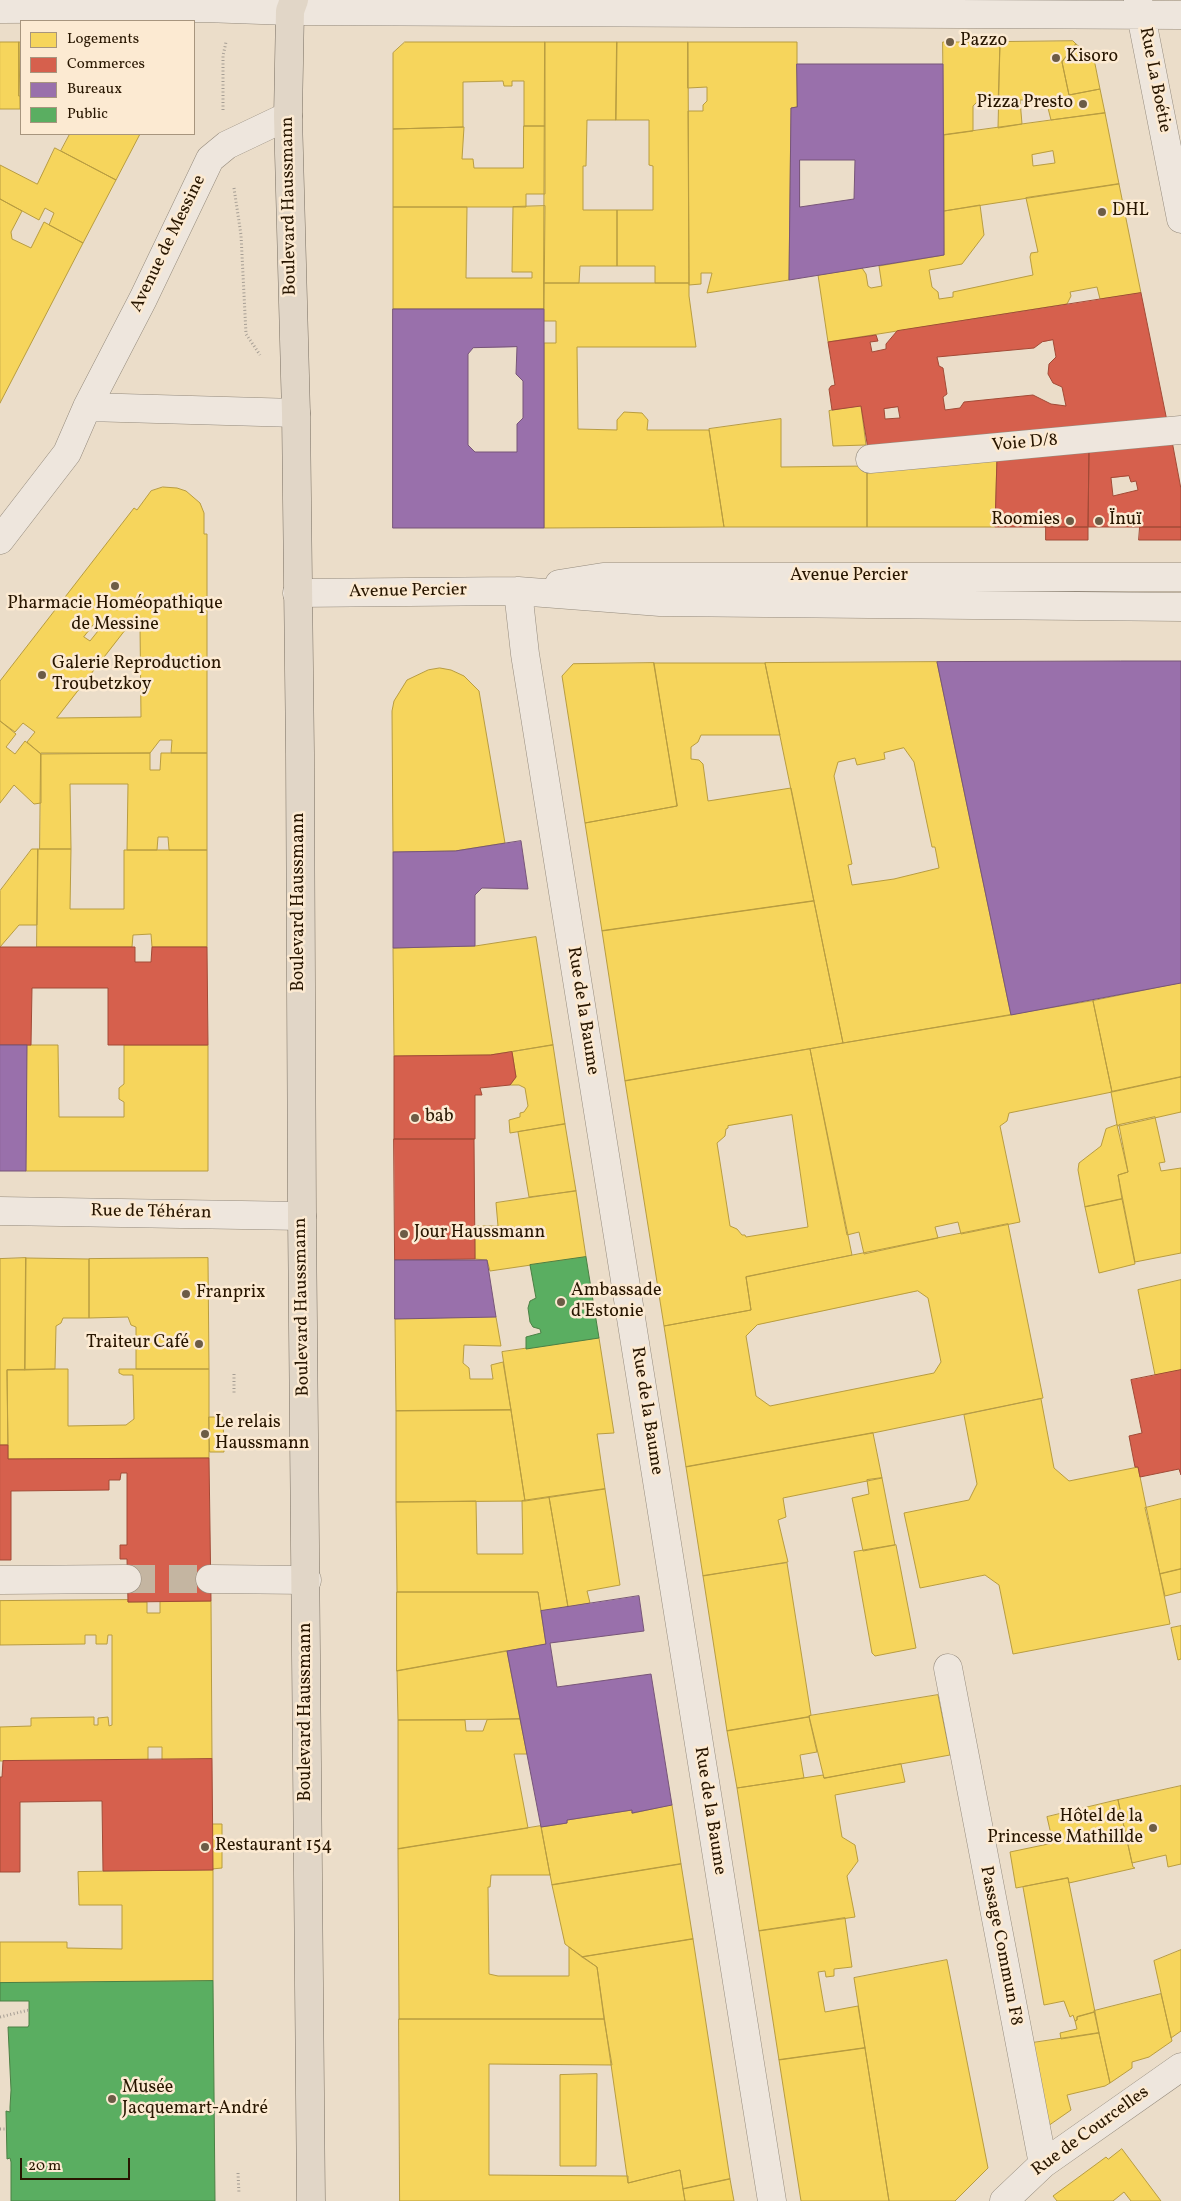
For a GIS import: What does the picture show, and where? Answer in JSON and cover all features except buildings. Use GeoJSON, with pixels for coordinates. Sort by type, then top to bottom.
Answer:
{"type":"FeatureCollection","features":[{"type":"Feature","properties":{"kind":"main road","name":"Boulevard Haussmann"},"geometry":{"type":"LineString","coordinates":[[290,4],[288,116],[296,413],[300,753],[302,1216],[311,2201]]}},
{"type":"Feature","properties":{"kind":"street"},"geometry":{"type":"LineString","coordinates":[[0,9],[232,8],[290,4],[1139,7],[1181,15]]}},
{"type":"Feature","properties":{"kind":"street","name":"Rue La Boétie"},"geometry":{"type":"LineString","coordinates":[[1139,7],[1181,219]]}},
{"type":"Feature","properties":{"kind":"street","name":"Avenue de Messine"},"geometry":{"type":"LineString","coordinates":[[0,540],[67,454],[87,407],[143,299],[210,159],[227,145],[288,116]]}},
{"type":"Feature","properties":{"kind":"street"},"geometry":{"type":"LineString","coordinates":[[87,407],[296,413]]}},
{"type":"Feature","properties":{"kind":"street","name":"Voie D/8"},"geometry":{"type":"LineString","coordinates":[[870,459],[1181,430]]}},
{"type":"Feature","properties":{"kind":"street","name":"Avenue Percier"},"geometry":{"type":"LineString","coordinates":[[518,591],[603,577],[1181,577]]}},
{"type":"Feature","properties":{"kind":"street","name":"Avenue Percier"},"geometry":{"type":"LineString","coordinates":[[297,593],[518,591],[660,602],[1181,607]]}},
{"type":"Feature","properties":{"kind":"street","name":"Rue de la Baume"},"geometry":{"type":"LineString","coordinates":[[518,591],[525,654],[772,2201]]}},
{"type":"Feature","properties":{"kind":"street","name":"Rue de Téhéran"},"geometry":{"type":"LineString","coordinates":[[0,1211],[302,1216]]}},
{"type":"Feature","properties":{"kind":"street"},"geometry":{"type":"LineString","coordinates":[[0,1580],[127,1579]]}},
{"type":"Feature","properties":{"kind":"street"},"geometry":{"type":"LineString","coordinates":[[210,1579],[306,1580]]}},
{"type":"Feature","properties":{"kind":"street","name":"Passage Commun F8"},"geometry":{"type":"LineString","coordinates":[[948,1668],[1043,2164]]}},
{"type":"Feature","properties":{"kind":"street","name":"Rue de Courcelles"},"geometry":{"type":"LineString","coordinates":[[1004,2201],[1043,2164],[1181,2067]]}},
{"type":"Feature","properties":{"kind":"path"},"geometry":{"type":"LineString","coordinates":[[222,104],[223,56],[232,8]]}},
{"type":"Feature","properties":{"kind":"path"},"geometry":{"type":"LineString","coordinates":[[241,235],[246,334],[261,358]]}},
{"type":"Feature","properties":{"kind":"path"},"geometry":{"type":"LineString","coordinates":[[234,1374],[234,1394]]}},
{"type":"Feature","properties":{"kind":"path"},"geometry":{"type":"LineString","coordinates":[[0,2017],[29,2010]]}},
{"type":"Feature","properties":{"kind":"path"},"geometry":{"type":"LineString","coordinates":[[0,2129],[7,2129]]}},
{"type":"Feature","properties":{"kind":"path"},"geometry":{"type":"LineString","coordinates":[[238,2173],[239,2194]]}},
{"type":"Feature","properties":{"kind":"tunnel"},"geometry":{"type":"LineString","coordinates":[[127,1579],[210,1579]]}},
{"type":"Feature","properties":{"kind":"place","name":"Pazzo"},"geometry":{"type":"Point","coordinates":[950,42]}},
{"type":"Feature","properties":{"kind":"place","name":"Kisoro"},"geometry":{"type":"Point","coordinates":[1056,58]}},
{"type":"Feature","properties":{"kind":"place","name":"Pizza Presto"},"geometry":{"type":"Point","coordinates":[1083,104]}},
{"type":"Feature","properties":{"kind":"place","name":"DHL"},"geometry":{"type":"Point","coordinates":[1102,212]}},
{"type":"Feature","properties":{"kind":"place","name":"Roomies"},"geometry":{"type":"Point","coordinates":[1070,521]}},
{"type":"Feature","properties":{"kind":"place","name":"Ïnuï"},"geometry":{"type":"Point","coordinates":[1099,521]}},
{"type":"Feature","properties":{"kind":"place","name":"Pharmacie Homéopathique de Messine"},"geometry":{"type":"Point","coordinates":[115,586]}},
{"type":"Feature","properties":{"kind":"place","name":"Galerie Reproduction Troubetzkoy"},"geometry":{"type":"Point","coordinates":[42,675]}},
{"type":"Feature","properties":{"kind":"place","name":"bab"},"geometry":{"type":"Point","coordinates":[415,1118]}},
{"type":"Feature","properties":{"kind":"place","name":"Jour Haussmann"},"geometry":{"type":"Point","coordinates":[404,1234]}},
{"type":"Feature","properties":{"kind":"place","name":"Franprix"},"geometry":{"type":"Point","coordinates":[186,1294]}},
{"type":"Feature","properties":{"kind":"place","name":"Ambassade d'Estonie"},"geometry":{"type":"Point","coordinates":[561,1302]}},
{"type":"Feature","properties":{"kind":"place","name":"Traiteur Café"},"geometry":{"type":"Point","coordinates":[199,1344]}},
{"type":"Feature","properties":{"kind":"place","name":"Le relais Haussmann"},"geometry":{"type":"Point","coordinates":[205,1434]}},
{"type":"Feature","properties":{"kind":"place","name":"Hôtel de la Princesse Mathillde"},"geometry":{"type":"Point","coordinates":[1153,1828]}},
{"type":"Feature","properties":{"kind":"place","name":"Restaurant 154"},"geometry":{"type":"Point","coordinates":[205,1847]}},
{"type":"Feature","properties":{"kind":"place","name":"Musée Jacquemart-André"},"geometry":{"type":"Point","coordinates":[112,2099]}}]}
